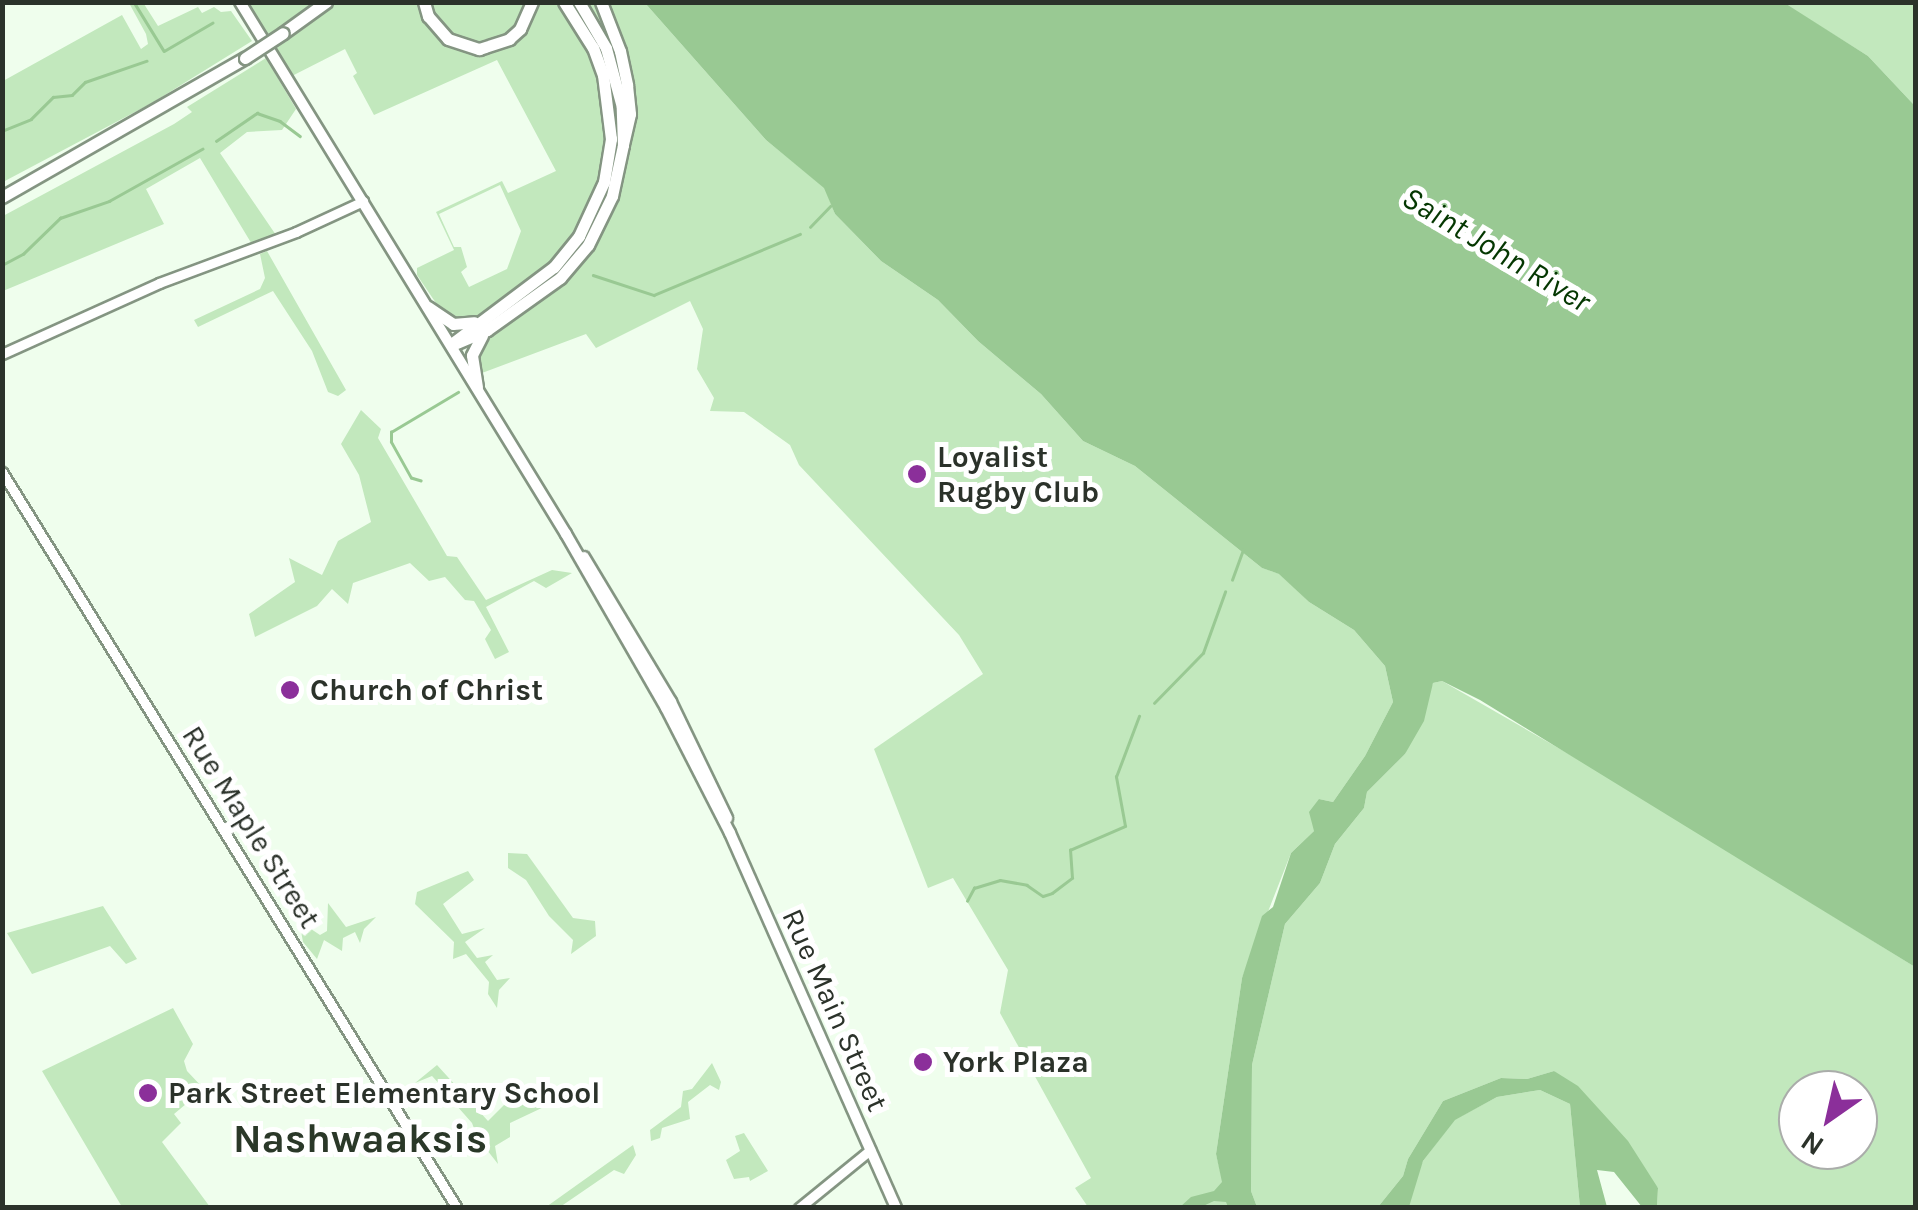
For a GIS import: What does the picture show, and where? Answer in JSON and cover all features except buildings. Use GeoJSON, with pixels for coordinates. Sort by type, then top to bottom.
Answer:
{"type":"FeatureCollection","features":[{"type":"Feature","properties":{"kind":"main road","name":"Rue Main Street"},"geometry":{"type":"LineString","coordinates":[[240,2],[571,541],[666,708],[730,833],[896,1208]]}},
{"type":"Feature","properties":{"kind":"main road"},"geometry":{"type":"LineString","coordinates":[[2,197],[198,88],[326,2]]}},
{"type":"Feature","properties":{"kind":"main road"},"geometry":{"type":"LineString","coordinates":[[424,2],[428,16],[448,39],[479,48],[509,39],[520,29],[532,2]]}},
{"type":"Feature","properties":{"kind":"main road"},"geometry":{"type":"LineString","coordinates":[[477,387],[472,355],[483,326],[554,267],[579,236],[604,182],[610,139],[603,75],[593,48],[564,2]]}},
{"type":"Feature","properties":{"kind":"main road"},"geometry":{"type":"LineString","coordinates":[[579,2],[615,72],[623,145]]}},
{"type":"Feature","properties":{"kind":"main road"},"geometry":{"type":"LineString","coordinates":[[452,346],[538,298],[588,244],[612,196],[630,114],[620,50],[601,2]]}},
{"type":"Feature","properties":{"kind":"main road"},"geometry":{"type":"LineString","coordinates":[[428,307],[453,324],[483,326]]}},
{"type":"Feature","properties":{"kind":"street"},"geometry":{"type":"LineString","coordinates":[[2,354],[159,283],[296,232],[363,201]]}},
{"type":"Feature","properties":{"kind":"street","name":"Rue Maple Street"},"geometry":{"type":"LineString","coordinates":[[2,472],[457,1208]]}},
{"type":"Feature","properties":{"kind":"street"},"geometry":{"type":"LineString","coordinates":[[799,1208],[870,1150]]}},
{"type":"Feature","properties":{"kind":"shaded area"},"geometry":{"type":"Polygon","coordinates":[[[129,3],[144,4],[158,26],[198,7],[202,13],[214,7],[221,12],[231,11],[252,41],[152,103],[3,182],[3,81],[122,15],[141,49],[148,44],[146,34],[129,3]]]}},
{"type":"Feature","properties":{"kind":"shaded area"},"geometry":{"type":"Polygon","coordinates":[[[240,3],[645,3],[766,140],[825,188],[835,214],[881,261],[938,300],[978,341],[1041,394],[1083,441],[1135,466],[1262,568],[1280,574],[1309,602],[1354,630],[1385,666],[1393,702],[1365,756],[1333,802],[1319,799],[1314,831],[1291,853],[1242,978],[1216,1154],[1229,1207],[1088,1207],[1075,1188],[1091,1178],[1000,1013],[1008,970],[953,878],[928,888],[874,749],[983,674],[959,635],[799,465],[790,445],[744,412],[710,411],[714,398],[697,369],[703,329],[690,301],[596,348],[586,334],[474,376],[477,341],[456,318],[442,312],[417,275],[417,268],[454,250],[436,212],[502,181],[508,193],[556,171],[497,60],[374,115],[353,76],[357,73],[345,49],[288,78],[240,3]],[[500,185],[439,214],[454,247],[461,247],[467,267],[461,272],[469,287],[507,269],[521,231],[500,185]]]}},
{"type":"Feature","properties":{"kind":"shaded area"},"geometry":{"type":"Polygon","coordinates":[[[1783,3],[1915,3],[1915,106],[1868,56],[1783,3]]]}},
{"type":"Feature","properties":{"kind":"shaded area"},"geometry":{"type":"Polygon","coordinates":[[[266,58],[296,109],[282,130],[247,132],[220,153],[278,238],[253,246],[200,158],[146,189],[164,224],[3,291],[3,216],[174,124],[192,112],[187,107],[266,58]]]}},
{"type":"Feature","properties":{"kind":"shaded area"},"geometry":{"type":"Polygon","coordinates":[[[267,251],[346,390],[338,396],[328,392],[312,351],[273,291],[198,327],[194,320],[260,289],[265,278],[260,254],[267,251]]]}},
{"type":"Feature","properties":{"kind":"shaded area"},"geometry":{"type":"Polygon","coordinates":[[[361,410],[381,429],[378,438],[447,556],[457,557],[486,600],[552,570],[572,573],[546,588],[534,581],[486,607],[509,652],[495,659],[485,639],[491,630],[474,601],[465,600],[445,577],[429,581],[410,563],[353,583],[348,604],[332,589],[317,606],[255,637],[249,614],[295,582],[289,558],[322,575],[338,541],[371,522],[359,475],[341,444],[361,410]]]}},
{"type":"Feature","properties":{"kind":"shaded area"},"geometry":{"type":"Polygon","coordinates":[[[1442,681],[1614,780],[1915,967],[1915,1207],[1657,1207],[1658,1188],[1554,1071],[1527,1079],[1501,1078],[1443,1101],[1408,1159],[1403,1176],[1378,1207],[1257,1207],[1251,1191],[1252,1065],[1285,924],[1320,883],[1335,844],[1364,808],[1367,792],[1405,754],[1433,683],[1442,681]]]}},
{"type":"Feature","properties":{"kind":"shaded area"},"geometry":{"type":"Polygon","coordinates":[[[508,853],[527,854],[573,918],[595,921],[596,936],[571,954],[573,940],[549,916],[526,880],[508,868],[508,853]]]}},
{"type":"Feature","properties":{"kind":"shaded area"},"geometry":{"type":"Polygon","coordinates":[[[468,871],[474,880],[443,904],[462,934],[485,928],[465,942],[477,958],[493,955],[485,962],[497,980],[510,978],[499,990],[497,1008],[488,994],[489,982],[466,954],[453,959],[454,942],[415,904],[417,892],[468,871]]]}},
{"type":"Feature","properties":{"kind":"shaded area"},"geometry":{"type":"Polygon","coordinates":[[[328,903],[346,927],[376,917],[364,929],[360,943],[355,932],[343,938],[342,951],[324,940],[317,959],[303,942],[301,931],[308,927],[320,935],[327,931],[328,903]]]}},
{"type":"Feature","properties":{"kind":"shaded area"},"geometry":{"type":"Polygon","coordinates":[[[103,906],[137,959],[126,964],[110,946],[32,974],[7,933],[103,906]]]}},
{"type":"Feature","properties":{"kind":"shaded area"},"geometry":{"type":"Polygon","coordinates":[[[173,1008],[193,1044],[184,1061],[187,1071],[204,1089],[174,1114],[181,1123],[162,1142],[210,1207],[122,1207],[42,1071],[173,1008]]]}},
{"type":"Feature","properties":{"kind":"shaded area"},"geometry":{"type":"Polygon","coordinates":[[[712,1063],[721,1082],[719,1090],[710,1085],[688,1102],[690,1119],[662,1128],[660,1138],[651,1141],[650,1130],[681,1107],[683,1091],[692,1089],[712,1063]]]}},
{"type":"Feature","properties":{"kind":"shaded area"},"geometry":{"type":"Polygon","coordinates":[[[437,1065],[488,1121],[505,1104],[522,1101],[543,1088],[546,1106],[510,1123],[510,1137],[495,1146],[498,1164],[487,1150],[474,1152],[478,1139],[472,1123],[449,1097],[429,1102],[444,1089],[432,1076],[415,1083],[437,1065]]]}},
{"type":"Feature","properties":{"kind":"shaded area"},"geometry":{"type":"Polygon","coordinates":[[[1540,1090],[1570,1104],[1580,1207],[1401,1208],[1423,1161],[1454,1120],[1497,1097],[1540,1090]]]}},
{"type":"Feature","properties":{"kind":"shaded area"},"geometry":{"type":"Polygon","coordinates":[[[744,1133],[768,1171],[750,1181],[749,1177],[734,1179],[726,1160],[740,1151],[735,1136],[744,1133]]]}},
{"type":"Feature","properties":{"kind":"shaded area"},"geometry":{"type":"Polygon","coordinates":[[[633,1145],[636,1155],[624,1174],[614,1170],[560,1207],[546,1207],[633,1145]]]}},
{"type":"Feature","properties":{"kind":"water","name":"Saint John River"},"geometry":{"type":"Polygon","coordinates":[[[1783,2],[1868,56],[1915,106],[1915,967],[1480,700],[1442,681],[1433,683],[1424,721],[1405,754],[1367,792],[1364,808],[1335,844],[1320,883],[1285,924],[1252,1065],[1251,1191],[1257,1207],[1228,1207],[1226,1202],[1214,1201],[1201,1207],[1180,1207],[1191,1197],[1214,1191],[1222,1182],[1216,1154],[1242,978],[1262,916],[1273,907],[1291,853],[1314,831],[1309,812],[1319,799],[1333,802],[1365,756],[1393,702],[1385,666],[1354,630],[1309,602],[1279,574],[1262,568],[1135,466],[1083,441],[1041,394],[978,341],[938,300],[881,261],[835,214],[824,188],[766,140],[645,3],[1783,2]]]}},
{"type":"Feature","properties":{"kind":"water"},"geometry":{"type":"Polygon","coordinates":[[[1554,1071],[1578,1086],[1628,1141],[1658,1188],[1657,1207],[1642,1207],[1614,1172],[1597,1170],[1607,1207],[1580,1207],[1570,1104],[1540,1090],[1497,1097],[1455,1120],[1423,1161],[1409,1207],[1378,1207],[1403,1176],[1408,1159],[1443,1101],[1501,1078],[1527,1079],[1554,1071]]]}},
{"type":"Feature","properties":{"kind":"waterway"},"geometry":{"type":"LineString","coordinates":[[134,2],[164,51],[212,23]]}},
{"type":"Feature","properties":{"kind":"waterway"},"geometry":{"type":"LineString","coordinates":[[2,131],[31,119],[53,97],[72,95],[85,82],[146,61]]}},
{"type":"Feature","properties":{"kind":"waterway"},"geometry":{"type":"LineString","coordinates":[[216,141],[257,113],[280,121],[300,136]]}},
{"type":"Feature","properties":{"kind":"waterway"},"geometry":{"type":"LineString","coordinates":[[2,265],[23,254],[60,218],[109,201],[202,149]]}},
{"type":"Feature","properties":{"kind":"waterway"},"geometry":{"type":"LineString","coordinates":[[810,227],[830,206]]}},
{"type":"Feature","properties":{"kind":"waterway"},"geometry":{"type":"LineString","coordinates":[[593,275],[654,295],[800,234]]}},
{"type":"Feature","properties":{"kind":"waterway"},"geometry":{"type":"LineString","coordinates":[[421,481],[411,478],[391,442],[391,432],[458,392]]}},
{"type":"Feature","properties":{"kind":"waterway"},"geometry":{"type":"LineString","coordinates":[[1232,580],[1243,550]]}},
{"type":"Feature","properties":{"kind":"waterway"},"geometry":{"type":"LineString","coordinates":[[1154,703],[1203,653],[1225,592]]}},
{"type":"Feature","properties":{"kind":"waterway"},"geometry":{"type":"LineString","coordinates":[[967,901],[974,888],[1000,880],[1027,885],[1043,896],[1052,893],[1072,878],[1070,850],[1125,826],[1116,777],[1139,716]]}},
{"type":"Feature","properties":{"kind":"place","name":"Loyalist Rugby Club"},"geometry":{"type":"Point","coordinates":[917,474]}},
{"type":"Feature","properties":{"kind":"place","name":"Church of Christ"},"geometry":{"type":"Point","coordinates":[290,690]}},
{"type":"Feature","properties":{"kind":"place","name":"York Plaza"},"geometry":{"type":"Point","coordinates":[923,1062]}},
{"type":"Feature","properties":{"kind":"place","name":"Park Street Elementary School"},"geometry":{"type":"Point","coordinates":[148,1093]}},
{"type":"Feature","properties":{"kind":"district","name":"Nashwaaksis"},"geometry":{"type":"Point","coordinates":[360,1139]}}]}
